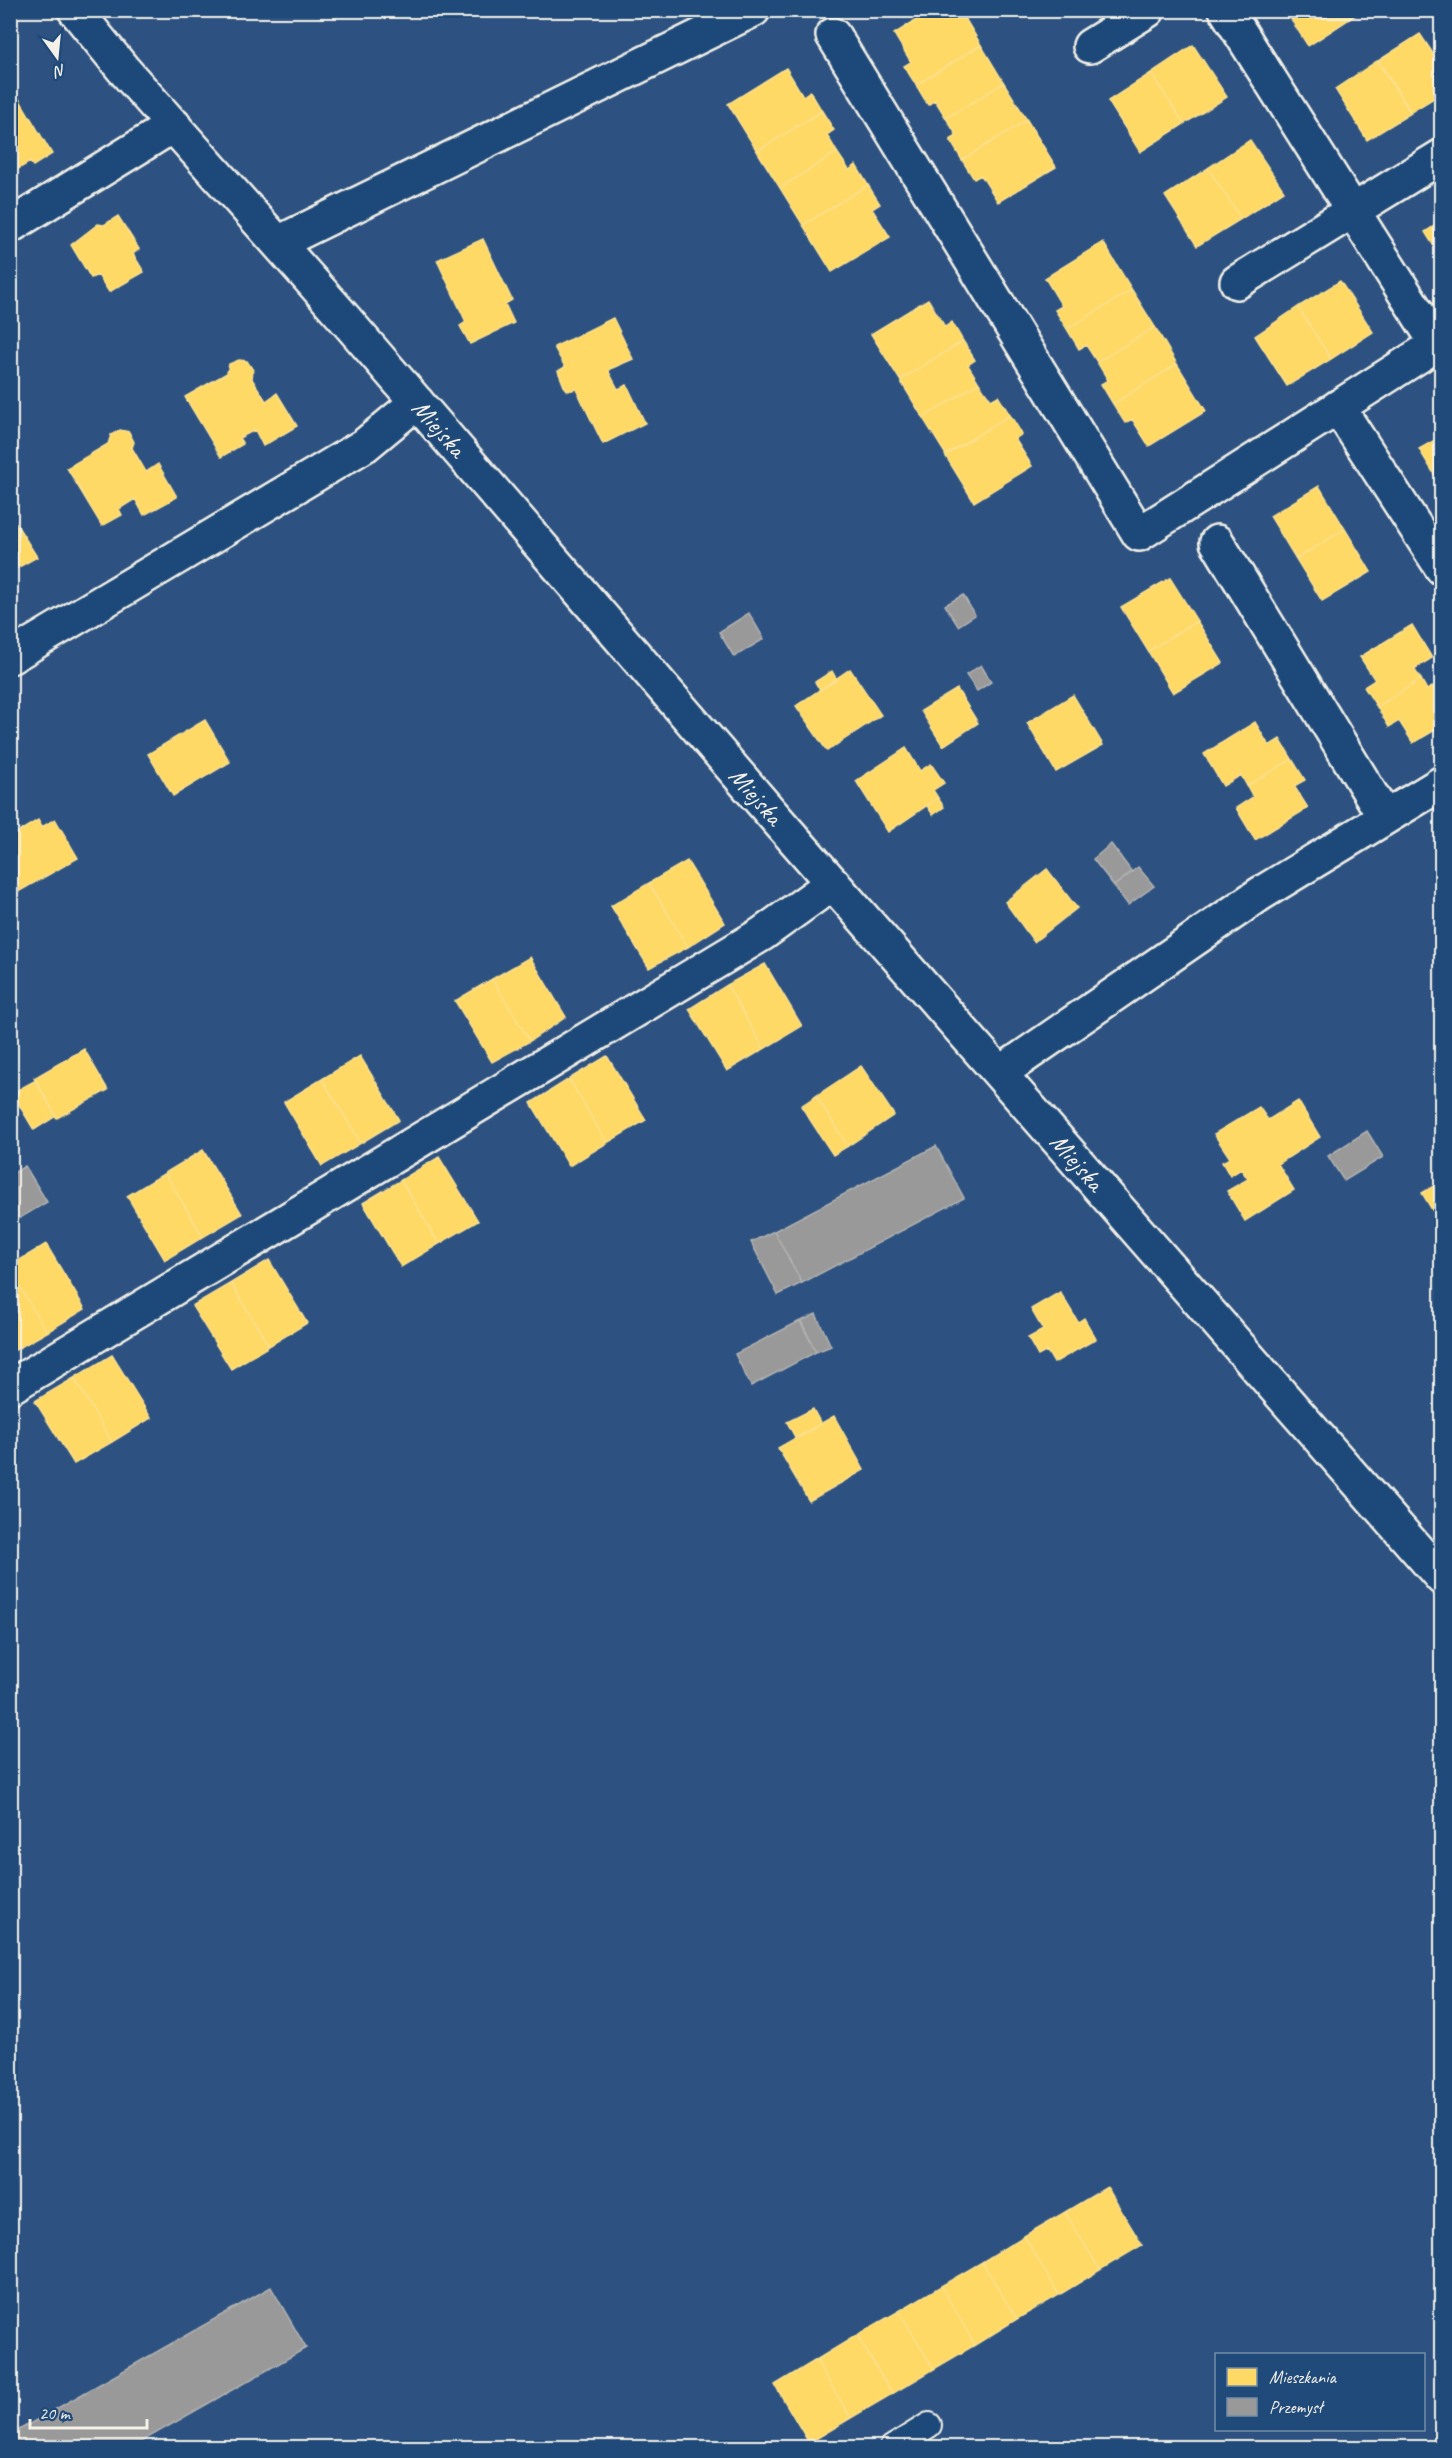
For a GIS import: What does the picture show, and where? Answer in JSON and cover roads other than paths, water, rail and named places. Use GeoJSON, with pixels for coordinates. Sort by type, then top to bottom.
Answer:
{"type":"FeatureCollection","features":[{"type":"Feature","properties":{"kind":"street","name":"Miejska"},"geometry":{"type":"LineString","coordinates":[[75,10],[833,883],[1442,1578]]}},
{"type":"Feature","properties":{"kind":"street"},"geometry":{"type":"LineString","coordinates":[[278,243],[753,10]]}},
{"type":"Feature","properties":{"kind":"street"},"geometry":{"type":"LineString","coordinates":[[1090,46],[1148,10]]}},
{"type":"Feature","properties":{"kind":"street"},"geometry":{"type":"LineString","coordinates":[[833,35],[1139,534],[1439,342],[1226,10]]}},
{"type":"Feature","properties":{"kind":"street"},"geometry":{"type":"LineString","coordinates":[[10,226],[174,125]]}},
{"type":"Feature","properties":{"kind":"street"},"geometry":{"type":"LineString","coordinates":[[1237,282],[1442,156]]}},
{"type":"Feature","properties":{"kind":"street"},"geometry":{"type":"LineString","coordinates":[[10,657],[365,445],[417,402]]}},
{"type":"Feature","properties":{"kind":"street"},"geometry":{"type":"LineString","coordinates":[[1338,407],[1442,568]]}},
{"type":"Feature","properties":{"kind":"street"},"geometry":{"type":"LineString","coordinates":[[1217,542],[1384,816]]}},
{"type":"Feature","properties":{"kind":"street"},"geometry":{"type":"LineString","coordinates":[[1000,1074],[1260,894],[1384,816],[1442,783]]}},
{"type":"Feature","properties":{"kind":"street"},"geometry":{"type":"LineString","coordinates":[[10,1387],[762,934],[833,883]]}},
{"type":"Feature","properties":{"kind":"lane"},"geometry":{"type":"LineString","coordinates":[[892,2448],[929,2425]]}}]}
